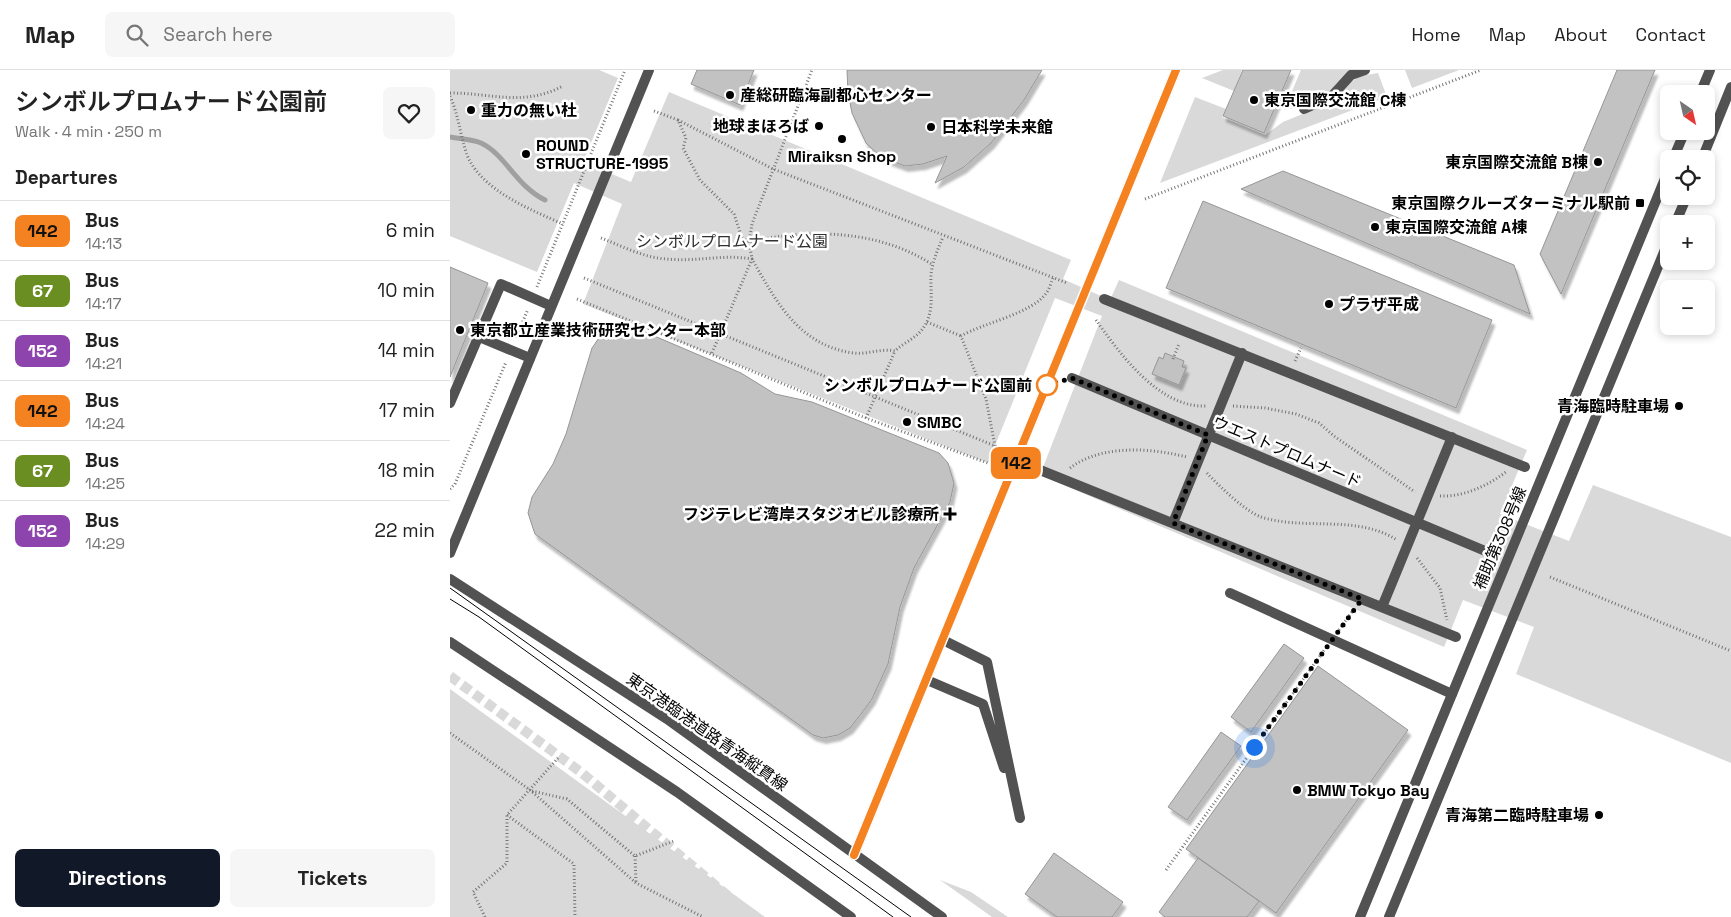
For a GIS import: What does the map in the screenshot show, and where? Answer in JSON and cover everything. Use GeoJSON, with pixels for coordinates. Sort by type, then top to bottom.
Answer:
{"type":"FeatureCollection","features":[{"type":"Feature","properties":{"kind":"street"},"geometry":{"type":"LineString","coordinates":[[450,553],[648,70]]}},
{"type":"Feature","properties":{"kind":"street"},"geometry":{"type":"LineString","coordinates":[[854,855],[1176,70]]}},
{"type":"Feature","properties":{"kind":"street"},"geometry":{"type":"LineString","coordinates":[[1304,109],[1331,97],[1351,75],[1366,70]]}},
{"type":"Feature","properties":{"kind":"street"},"geometry":{"type":"LineString","coordinates":[[1704,85],[1710,70]]}},
{"type":"Feature","properties":{"kind":"street"},"geometry":{"type":"LineString","coordinates":[[1706,150],[1731,87]]}},
{"type":"Feature","properties":{"kind":"street","name":"補助第308号線"},"geometry":{"type":"LineString","coordinates":[[1360,917],[1660,192]]}},
{"type":"Feature","properties":{"kind":"street"},"geometry":{"type":"LineString","coordinates":[[1389,917],[1660,262]]}},
{"type":"Feature","properties":{"kind":"street"},"geometry":{"type":"LineString","coordinates":[[450,403],[501,284],[551,306]]}},
{"type":"Feature","properties":{"kind":"street"},"geometry":{"type":"LineString","coordinates":[[1104,299],[1525,467]]}},
{"type":"Feature","properties":{"kind":"street"},"geometry":{"type":"LineString","coordinates":[[478,337],[530,358]]}},
{"type":"Feature","properties":{"kind":"street"},"geometry":{"type":"LineString","coordinates":[[1173,523],[1242,353]]}},
{"type":"Feature","properties":{"kind":"street","name":"ウエストプロムナード"},"geometry":{"type":"LineString","coordinates":[[1072,378],[1490,553]]}},
{"type":"Feature","properties":{"kind":"street"},"geometry":{"type":"LineString","coordinates":[[1382,607],[1452,437]]}},
{"type":"Feature","properties":{"kind":"street"},"geometry":{"type":"LineString","coordinates":[[1035,468],[1456,637]]}},
{"type":"Feature","properties":{"kind":"street","name":"東京港臨港道路青海縦貫線"},"geometry":{"type":"LineString","coordinates":[[450,579],[667,719],[942,917]]}},
{"type":"Feature","properties":{"kind":"street"},"geometry":{"type":"LineString","coordinates":[[1230,594],[1452,694]]}},
{"type":"Feature","properties":{"kind":"street"},"geometry":{"type":"LineString","coordinates":[[927,680],[982,704],[1020,818],[986,662],[943,640]]}},
{"type":"Feature","properties":{"kind":"street"},"geometry":{"type":"LineString","coordinates":[[450,642],[677,792],[851,917]]}},
{"type":"Feature","properties":{"kind":"path"},"geometry":{"type":"LineString","coordinates":[[450,489],[455,484],[511,350],[625,70]]}},
{"type":"Feature","properties":{"kind":"path"},"geometry":{"type":"LineString","coordinates":[[812,70],[752,224],[750,242],[752,259],[774,298],[788,318],[813,338],[853,354],[886,349],[895,351]]}},
{"type":"Feature","properties":{"kind":"path"},"geometry":{"type":"LineString","coordinates":[[1145,199],[1481,70]]}},
{"type":"Feature","properties":{"kind":"path"},"geometry":{"type":"LineString","coordinates":[[563,86],[539,97],[524,98],[450,94],[471,162],[494,187],[517,203],[563,224]]}},
{"type":"Feature","properties":{"kind":"path"},"geometry":{"type":"LineString","coordinates":[[654,111],[678,120],[773,169],[943,237],[1067,283]]}},
{"type":"Feature","properties":{"kind":"path"},"geometry":{"type":"LineString","coordinates":[[678,120],[686,138],[683,148],[700,180],[734,214],[742,238],[750,242],[772,237],[814,234],[868,238],[901,246],[933,264]]}},
{"type":"Feature","properties":{"kind":"path"},"geometry":{"type":"LineString","coordinates":[[866,418],[895,351],[920,333],[927,322],[932,304],[933,264],[943,237]]}},
{"type":"Feature","properties":{"kind":"path"},"geometry":{"type":"LineString","coordinates":[[601,238],[644,255],[665,259],[692,260],[733,256],[752,259]]}},
{"type":"Feature","properties":{"kind":"path"},"geometry":{"type":"LineString","coordinates":[[712,353],[746,277],[752,259]]}},
{"type":"Feature","properties":{"kind":"path"},"geometry":{"type":"LineString","coordinates":[[584,278],[1000,448]]}},
{"type":"Feature","properties":{"kind":"path"},"geometry":{"type":"LineString","coordinates":[[927,322],[961,336],[1020,311],[1034,303],[1047,293],[1053,278]]}},
{"type":"Feature","properties":{"kind":"path"},"geometry":{"type":"LineString","coordinates":[[577,298],[866,418],[993,465]]}},
{"type":"Feature","properties":{"kind":"path"},"geometry":{"type":"LineString","coordinates":[[1096,320],[1121,355],[1141,375],[1178,401],[1200,407],[1220,406],[1273,410],[1296,414],[1319,423],[1334,436],[1419,495],[1452,496],[1470,491],[1492,482],[1506,472],[1512,462]]}},
{"type":"Feature","properties":{"kind":"path"},"geometry":{"type":"LineString","coordinates":[[961,336],[986,399],[994,431],[994,446]]}},
{"type":"Feature","properties":{"kind":"path"},"geometry":{"type":"LineString","coordinates":[[1058,477],[1078,462],[1114,452],[1146,450],[1187,457],[1198,462],[1208,475],[1259,516],[1280,521],[1354,526],[1394,538],[1406,547],[1425,567],[1440,588],[1447,620],[1444,632]]}},
{"type":"Feature","properties":{"kind":"path"},"geometry":{"type":"LineString","coordinates":[[1550,577],[1731,651]]}},
{"type":"Feature","properties":{"kind":"path"},"geometry":{"type":"LineString","coordinates":[[1166,870],[1362,599]]}},
{"type":"Feature","properties":{"kind":"path"},"geometry":{"type":"LineString","coordinates":[[450,733],[530,790],[636,883],[703,917]]}},
{"type":"Feature","properties":{"kind":"path"},"geometry":{"type":"LineString","coordinates":[[485,917],[473,892],[507,863],[507,815],[558,758]]}},
{"type":"Feature","properties":{"kind":"path"},"geometry":{"type":"LineString","coordinates":[[530,790],[567,799],[635,856],[636,883]]}},
{"type":"Feature","properties":{"kind":"path"},"geometry":{"type":"LineString","coordinates":[[507,815],[574,864],[576,917]]}},
{"type":"Feature","properties":{"kind":"path"},"geometry":{"type":"LineString","coordinates":[[635,856],[674,841]]}},
{"type":"Feature","properties":{"kind":"green space","name":"シンボルプロムナード公園"},"geometry":{"type":"Polygon","coordinates":[[[450,70],[599,70],[618,78],[583,162],[631,182],[669,92],[1071,260],[1063,279],[1110,300],[1119,280],[1527,450],[1500,514],[1569,541],[1593,485],[1731,537],[1731,763],[1516,674],[1534,627],[1463,600],[1444,647],[1040,475],[1102,316],[1055,298],[988,463],[583,304],[622,204],[574,183],[537,272],[450,236],[450,70]]]}},
{"type":"Feature","properties":{"kind":"green space"},"geometry":{"type":"Polygon","coordinates":[[[1223,70],[1242,70],[1234,91],[1202,78],[1223,70]]]}},
{"type":"Feature","properties":{"kind":"green space"},"geometry":{"type":"Polygon","coordinates":[[[1301,70],[1350,70],[1328,95],[1310,104],[1284,110],[1301,70]]]}},
{"type":"Feature","properties":{"kind":"green space"},"geometry":{"type":"Polygon","coordinates":[[[1405,70],[1459,70],[1412,88],[1405,70]]]}},
{"type":"Feature","properties":{"kind":"green space"},"geometry":{"type":"Polygon","coordinates":[[[1378,73],[1387,97],[1160,183],[1195,97],[1226,109],[1222,117],[1265,135],[1283,122],[1327,104],[1345,86],[1360,76],[1378,73]]]}},
{"type":"Feature","properties":{"kind":"green space"},"geometry":{"type":"Polygon","coordinates":[[[450,689],[765,917],[450,917],[450,689]]]}},
{"type":"Feature","properties":{"kind":"green space"},"geometry":{"type":"Polygon","coordinates":[[[940,880],[971,892],[1008,917],[992,917],[940,880]]]}},
{"type":"Feature","properties":{"kind":"building","name":"産総研臨海副都心センター"},"geometry":{"type":"Polygon","coordinates":[[[697,70],[754,70],[740,105],[691,84],[697,70]]]}},
{"type":"Feature","properties":{"kind":"building","name":"日本科学未来館"},"geometry":{"type":"Polygon","coordinates":[[[847,70],[1042,70],[1024,100],[991,143],[964,167],[935,183],[947,156],[923,164],[905,166],[881,157],[866,143],[852,113],[848,93],[847,70]]]}},
{"type":"Feature","properties":{"kind":"building","name":"東京国際交流館 C棟"},"geometry":{"type":"Polygon","coordinates":[[[1243,70],[1291,70],[1264,133],[1223,116],[1243,70]]]}},
{"type":"Feature","properties":{"kind":"building","name":"東京国際交流館 B棟"},"geometry":{"type":"Polygon","coordinates":[[[1617,70],[1655,70],[1561,294],[1540,254],[1617,70]]]}},
{"type":"Feature","properties":{"kind":"building","name":"東京国際交流館 A棟"},"geometry":{"type":"Polygon","coordinates":[[[1283,171],[1514,265],[1530,314],[1241,189],[1283,171]]]}},
{"type":"Feature","properties":{"kind":"building","name":"プラザ平成"},"geometry":{"type":"Polygon","coordinates":[[[1203,201],[1492,320],[1456,408],[1166,288],[1203,201]]]}},
{"type":"Feature","properties":{"kind":"building","name":"東京都立産業技術研究センター本部"},"geometry":{"type":"Polygon","coordinates":[[[450,267],[488,283],[450,377],[450,267]]]}},
{"type":"Feature","properties":{"kind":"building"},"geometry":{"type":"Polygon","coordinates":[[[621,325],[631,326],[741,373],[775,394],[812,402],[939,453],[948,463],[954,483],[950,502],[914,568],[900,607],[888,664],[872,699],[850,728],[838,735],[823,738],[813,735],[535,534],[528,513],[532,497],[553,464],[566,434],[592,348],[601,335],[621,325]]]}},
{"type":"Feature","properties":{"kind":"building"},"geometry":{"type":"Polygon","coordinates":[[[1165,353],[1184,361],[1182,367],[1186,368],[1179,385],[1152,374],[1159,357],[1163,359],[1165,353]]]}},
{"type":"Feature","properties":{"kind":"building"},"geometry":{"type":"Polygon","coordinates":[[[1284,644],[1304,658],[1251,732],[1231,717],[1284,644]]]}},
{"type":"Feature","properties":{"kind":"building","name":"BMW Tokyo Bay"},"geometry":{"type":"Polygon","coordinates":[[[1318,666],[1408,730],[1276,913],[1186,849],[1318,666]]]}},
{"type":"Feature","properties":{"kind":"building"},"geometry":{"type":"Polygon","coordinates":[[[1221,732],[1241,746],[1187,820],[1168,807],[1221,732]]]}},
{"type":"Feature","properties":{"kind":"building"},"geometry":{"type":"Polygon","coordinates":[[[1054,853],[1123,902],[1112,917],[1057,917],[1025,894],[1054,853]]]}},
{"type":"Feature","properties":{"kind":"building"},"geometry":{"type":"Polygon","coordinates":[[[1198,858],[1259,901],[1247,917],[1165,917],[1159,912],[1198,858]]]}},
{"type":"Feature","properties":{"kind":"waterway"},"geometry":{"type":"LineString","coordinates":[[450,137],[481,143],[489,148],[526,187],[545,200]]}},
{"type":"Feature","properties":{"kind":"tunnel"},"geometry":{"type":"LineString","coordinates":[[450,676],[582,773],[753,917]]}},
{"type":"Feature","properties":{"kind":"tunnel"},"geometry":{"type":"LineString","coordinates":[[450,705],[560,786],[714,917]]}},
{"type":"Feature","properties":{"kind":"tram line"},"geometry":{"type":"LineString","coordinates":[[450,588],[911,917]]}},
{"type":"Feature","properties":{"kind":"tram line"},"geometry":{"type":"LineString","coordinates":[[450,599],[479,617],[893,917]]}},
{"type":"Feature","properties":{"kind":"bus line","name":"142"},"geometry":{"type":"LineString","coordinates":[[854,855],[1176,70]]}},
{"type":"Feature","properties":{"kind":"place","name":"産総研臨海副都心センター"},"geometry":{"type":"Point","coordinates":[730,95]}},
{"type":"Feature","properties":{"kind":"place","name":"東京国際交流館 C棟"},"geometry":{"type":"Point","coordinates":[1254,100]}},
{"type":"Feature","properties":{"kind":"place","name":"重力の無い杜"},"geometry":{"type":"Point","coordinates":[471,110]}},
{"type":"Feature","properties":{"kind":"place","name":"地球まほろば"},"geometry":{"type":"Point","coordinates":[819,126]}},
{"type":"Feature","properties":{"kind":"place","name":"日本科学未来館"},"geometry":{"type":"Point","coordinates":[931,127]}},
{"type":"Feature","properties":{"kind":"place","name":"Miraiksn Shop"},"geometry":{"type":"Point","coordinates":[842,139]}},
{"type":"Feature","properties":{"kind":"place","name":"ROUND STRUCTURE-1995"},"geometry":{"type":"Point","coordinates":[526,154]}},
{"type":"Feature","properties":{"kind":"place","name":"東京国際交流館 B棟"},"geometry":{"type":"Point","coordinates":[1598,162]}},
{"type":"Feature","properties":{"kind":"place","name":"東京国際クルーズターミナル駅前"},"geometry":{"type":"Point","coordinates":[1640,203]}},
{"type":"Feature","properties":{"kind":"place","name":"東京国際交流館 A棟"},"geometry":{"type":"Point","coordinates":[1375,227]}},
{"type":"Feature","properties":{"kind":"place","name":"プラザ平成"},"geometry":{"type":"Point","coordinates":[1329,304]}},
{"type":"Feature","properties":{"kind":"place","name":"東京都立産業技術研究センター本部"},"geometry":{"type":"Point","coordinates":[460,330]}},
{"type":"Feature","properties":{"kind":"place","name":"シンボルプロムナード公園前"},"geometry":{"type":"Point","coordinates":[1047,385]}},
{"type":"Feature","properties":{"kind":"place","name":"青海臨時駐車場"},"geometry":{"type":"Point","coordinates":[1679,406]}},
{"type":"Feature","properties":{"kind":"place","name":"SMBC"},"geometry":{"type":"Point","coordinates":[907,422]}},
{"type":"Feature","properties":{"kind":"place","name":"フジテレビ湾岸スタジオビル診療所"},"geometry":{"type":"Point","coordinates":[950,514]}},
{"type":"Feature","properties":{"kind":"place","name":"BMW Tokyo Bay"},"geometry":{"type":"Point","coordinates":[1297,790]}},
{"type":"Feature","properties":{"kind":"place","name":"青海第二臨時駐車場"},"geometry":{"type":"Point","coordinates":[1599,815]}},
{"type":"Feature","properties":{"kind":"route"},"geometry":{"type":"LineString","coordinates":[[1047,385],[1072,378],[1208,435],[1173,523],[1362,599],[1254,747]]}}]}
